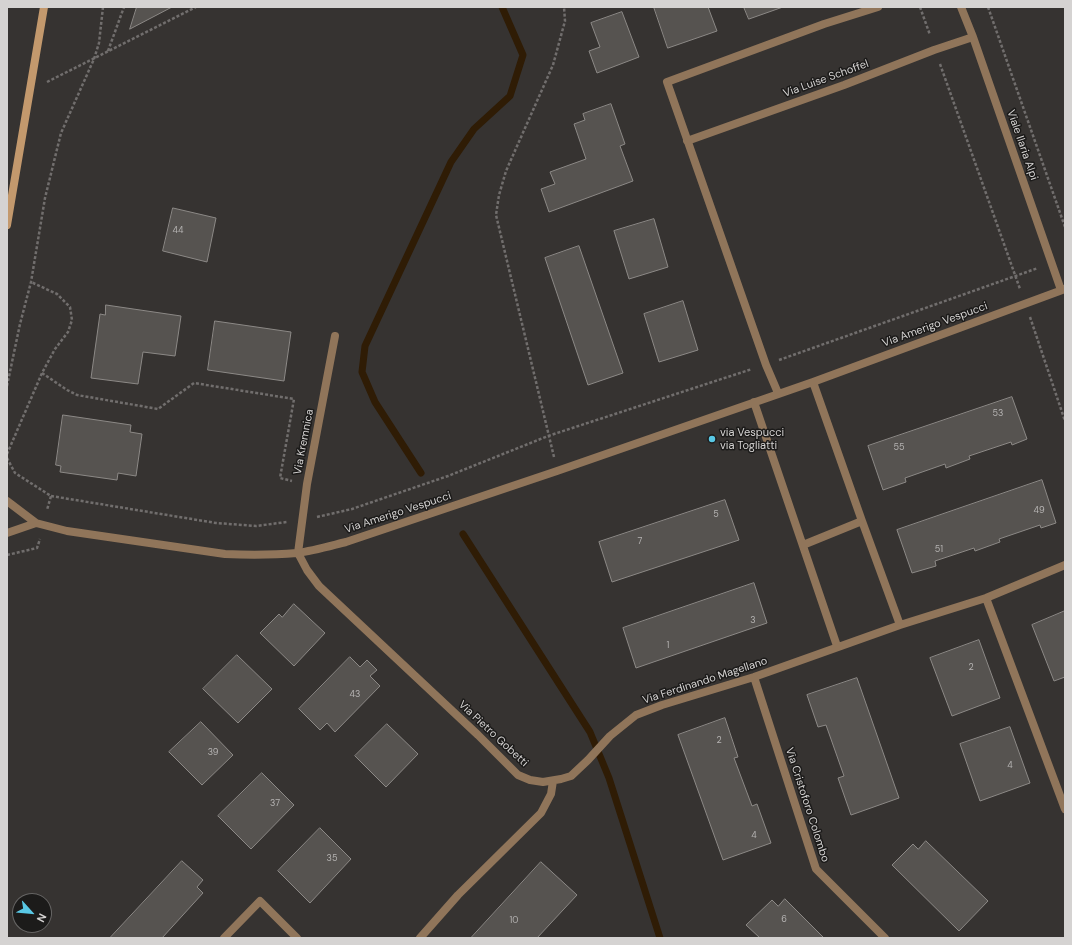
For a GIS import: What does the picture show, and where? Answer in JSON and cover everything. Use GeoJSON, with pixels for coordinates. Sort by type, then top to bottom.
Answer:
{"type":"FeatureCollection","features":[{"type":"Feature","properties":{"kind":"street"},"geometry":{"type":"LineString","coordinates":[[7,220],[44,7]]}},
{"type":"Feature","properties":{"kind":"street"},"geometry":{"type":"LineString","coordinates":[[778,393],[766,365],[667,82],[824,24],[878,7]]}},
{"type":"Feature","properties":{"kind":"street","name":"Viale Ilaria Alpi"},"geometry":{"type":"LineString","coordinates":[[961,7],[973,37],[1052,263],[1063,289]]}},
{"type":"Feature","properties":{"kind":"street","name":"Via Luise Schoffel"},"geometry":{"type":"LineString","coordinates":[[687,141],[973,37]]}},
{"type":"Feature","properties":{"kind":"street","name":"Via Amerigo Vespucci"},"geometry":{"type":"LineString","coordinates":[[7,500],[36,523],[67,531],[225,554],[244,555],[298,553],[319,549],[346,542],[557,472],[778,393],[813,382],[1063,289]]}},
{"type":"Feature","properties":{"kind":"street","name":"Via Kremnica"},"geometry":{"type":"LineString","coordinates":[[298,553],[307,484],[335,336]]}},
{"type":"Feature","properties":{"kind":"street"},"geometry":{"type":"LineString","coordinates":[[813,382],[900,625]]}},
{"type":"Feature","properties":{"kind":"street"},"geometry":{"type":"LineString","coordinates":[[754,402],[837,646]]}},
{"type":"Feature","properties":{"kind":"street"},"geometry":{"type":"LineString","coordinates":[[803,545],[862,521]]}},
{"type":"Feature","properties":{"kind":"street"},"geometry":{"type":"LineString","coordinates":[[7,533],[36,523]]}},
{"type":"Feature","properties":{"kind":"street","name":"Via Pietro Gobetti"},"geometry":{"type":"LineString","coordinates":[[298,553],[307,570],[319,586],[478,735],[518,775],[530,780],[543,782],[553,781]]}},
{"type":"Feature","properties":{"kind":"street","name":"Via Ferdinando Magellano"},"geometry":{"type":"LineString","coordinates":[[553,781],[571,776],[610,736],[636,715],[662,705],[754,677],[837,646],[986,598],[1065,565]]}},
{"type":"Feature","properties":{"kind":"street"},"geometry":{"type":"LineString","coordinates":[[986,598],[1065,809]]}},
{"type":"Feature","properties":{"kind":"street","name":"Via Cristoforo Colombo"},"geometry":{"type":"LineString","coordinates":[[754,677],[816,869],[885,938]]}},
{"type":"Feature","properties":{"kind":"street"},"geometry":{"type":"LineString","coordinates":[[420,938],[458,895],[541,813],[551,794],[553,781]]}},
{"type":"Feature","properties":{"kind":"street"},"geometry":{"type":"LineString","coordinates":[[224,938],[260,901],[297,938]]}},
{"type":"Feature","properties":{"kind":"path"},"geometry":{"type":"LineString","coordinates":[[7,386],[20,324],[31,282],[45,198],[61,133],[94,58],[99,43],[103,7]]}},
{"type":"Feature","properties":{"kind":"path"},"geometry":{"type":"LineString","coordinates":[[108,51],[124,7]]}},
{"type":"Feature","properties":{"kind":"path"},"geometry":{"type":"LineString","coordinates":[[30,91],[196,7]]}},
{"type":"Feature","properties":{"kind":"path"},"geometry":{"type":"LineString","coordinates":[[557,472],[496,215],[499,194],[506,171],[553,65],[565,21],[564,7]]}},
{"type":"Feature","properties":{"kind":"path"},"geometry":{"type":"LineString","coordinates":[[920,7],[934,50],[1016,276],[1065,421]]}},
{"type":"Feature","properties":{"kind":"path"},"geometry":{"type":"LineString","coordinates":[[988,7],[1065,227]]}},
{"type":"Feature","properties":{"kind":"path"},"geometry":{"type":"LineString","coordinates":[[51,496],[243,525],[256,526],[318,517],[352,509],[448,476],[548,436],[766,365],[1052,263]]}},
{"type":"Feature","properties":{"kind":"path"},"geometry":{"type":"LineString","coordinates":[[7,454],[42,373],[55,349],[68,332],[72,320],[70,306],[57,294],[31,282]]}},
{"type":"Feature","properties":{"kind":"path"},"geometry":{"type":"LineString","coordinates":[[42,373],[77,395],[158,409],[194,383],[294,399],[280,478],[307,484]]}},
{"type":"Feature","properties":{"kind":"building"},"geometry":{"type":"Polygon","coordinates":[[[137,7],[172,7],[130,29],[137,7]]]}},
{"type":"Feature","properties":{"kind":"building"},"geometry":{"type":"Polygon","coordinates":[[[654,7],[708,7],[717,31],[668,48],[654,7]]]}},
{"type":"Feature","properties":{"kind":"building"},"geometry":{"type":"Polygon","coordinates":[[[744,7],[783,7],[749,19],[744,7]]]}},
{"type":"Feature","properties":{"kind":"building"},"geometry":{"type":"Polygon","coordinates":[[[622,12],[639,57],[597,73],[589,51],[600,47],[591,23],[622,12]]]}},
{"type":"Feature","properties":{"kind":"building"},"geometry":{"type":"Polygon","coordinates":[[[611,104],[625,144],[620,146],[633,181],[549,212],[541,189],[555,184],[550,172],[586,159],[574,124],[585,120],[583,114],[611,104]]]}},
{"type":"Feature","properties":{"kind":"building"},"geometry":{"type":"Polygon","coordinates":[[[173,208],[216,218],[207,262],[163,251],[173,208]]]}},
{"type":"Feature","properties":{"kind":"building"},"geometry":{"type":"Polygon","coordinates":[[[654,219],[668,267],[629,279],[614,231],[654,219]]]}},
{"type":"Feature","properties":{"kind":"building"},"geometry":{"type":"Polygon","coordinates":[[[579,246],[623,373],[588,385],[545,258],[579,246]]]}},
{"type":"Feature","properties":{"kind":"building"},"geometry":{"type":"Polygon","coordinates":[[[683,301],[698,350],[659,362],[644,314],[683,301]]]}},
{"type":"Feature","properties":{"kind":"building"},"geometry":{"type":"Polygon","coordinates":[[[106,305],[181,316],[175,356],[143,352],[138,384],[91,378],[100,314],[105,315],[106,305]]]}},
{"type":"Feature","properties":{"kind":"building"},"geometry":{"type":"Polygon","coordinates":[[[215,321],[291,332],[284,381],[208,370],[215,321]]]}},
{"type":"Feature","properties":{"kind":"building"},"geometry":{"type":"Polygon","coordinates":[[[1012,397],[1027,439],[1012,445],[1011,442],[969,456],[970,459],[946,468],[945,464],[905,478],[906,482],[883,490],[868,446],[1012,397]]]}},
{"type":"Feature","properties":{"kind":"building"},"geometry":{"type":"Polygon","coordinates":[[[63,415],[131,425],[130,432],[142,434],[136,476],[118,473],[117,480],[60,472],[61,466],[56,465],[63,415]]]}},
{"type":"Feature","properties":{"kind":"building"},"geometry":{"type":"Polygon","coordinates":[[[1042,480],[1056,523],[1041,528],[1040,525],[999,539],[1000,542],[975,551],[974,548],[935,561],[936,566],[912,573],[897,530],[1042,480]]]}},
{"type":"Feature","properties":{"kind":"building"},"geometry":{"type":"Polygon","coordinates":[[[725,500],[739,540],[612,582],[599,542],[725,500]]]}},
{"type":"Feature","properties":{"kind":"building"},"geometry":{"type":"Polygon","coordinates":[[[754,583],[767,623],[636,668],[623,628],[754,583]]]}},
{"type":"Feature","properties":{"kind":"building"},"geometry":{"type":"Polygon","coordinates":[[[294,604],[325,633],[294,666],[260,633],[279,614],[282,617],[294,604]]]}},
{"type":"Feature","properties":{"kind":"building"},"geometry":{"type":"Polygon","coordinates":[[[1065,611],[1065,677],[1054,681],[1032,625],[1065,611]]]}},
{"type":"Feature","properties":{"kind":"building"},"geometry":{"type":"Polygon","coordinates":[[[979,640],[1000,698],[952,716],[930,658],[979,640]]]}},
{"type":"Feature","properties":{"kind":"building"},"geometry":{"type":"Polygon","coordinates":[[[237,655],[272,689],[238,723],[203,689],[237,655]]]}},
{"type":"Feature","properties":{"kind":"building"},"geometry":{"type":"Polygon","coordinates":[[[350,657],[360,667],[367,660],[377,670],[370,676],[380,686],[335,732],[327,723],[320,730],[299,709],[350,657]]]}},
{"type":"Feature","properties":{"kind":"building"},"geometry":{"type":"Polygon","coordinates":[[[857,678],[899,798],[851,815],[838,778],[844,776],[826,725],[818,727],[807,695],[857,678]]]}},
{"type":"Feature","properties":{"kind":"building"},"geometry":{"type":"Polygon","coordinates":[[[725,718],[738,757],[734,758],[752,806],[757,804],[771,843],[723,860],[678,735],[725,718]]]}},
{"type":"Feature","properties":{"kind":"building"},"geometry":{"type":"Polygon","coordinates":[[[201,722],[233,755],[202,785],[169,752],[201,722]]]}},
{"type":"Feature","properties":{"kind":"building"},"geometry":{"type":"Polygon","coordinates":[[[387,724],[418,754],[386,787],[355,756],[387,724]]]}},
{"type":"Feature","properties":{"kind":"building"},"geometry":{"type":"Polygon","coordinates":[[[1010,727],[1030,783],[980,801],[960,744],[1010,727]]]}},
{"type":"Feature","properties":{"kind":"building"},"geometry":{"type":"Polygon","coordinates":[[[262,773],[294,805],[251,849],[218,816],[262,773]]]}},
{"type":"Feature","properties":{"kind":"building"},"geometry":{"type":"Polygon","coordinates":[[[320,828],[351,859],[310,903],[278,871],[320,828]]]}},
{"type":"Feature","properties":{"kind":"building"},"geometry":{"type":"Polygon","coordinates":[[[926,841],[988,901],[959,931],[892,865],[913,844],[918,849],[926,841]]]}},
{"type":"Feature","properties":{"kind":"building"},"geometry":{"type":"Polygon","coordinates":[[[182,861],[203,880],[197,887],[203,893],[162,938],[110,938],[182,861]]]}},
{"type":"Feature","properties":{"kind":"building"},"geometry":{"type":"Polygon","coordinates":[[[541,862],[577,895],[537,938],[471,938],[541,862]]]}},
{"type":"Feature","properties":{"kind":"building"},"geometry":{"type":"Polygon","coordinates":[[[785,899],[824,938],[760,938],[746,925],[772,900],[778,906],[785,899]]]}},
{"type":"Feature","properties":{"kind":"waterway"},"geometry":{"type":"LineString","coordinates":[[421,473],[375,402],[362,372],[365,346],[451,162],[474,129],[510,96],[523,55],[502,7]]}},
{"type":"Feature","properties":{"kind":"waterway"},"geometry":{"type":"LineString","coordinates":[[463,534],[590,732],[609,778],[660,938]]}},
{"type":"Feature","properties":{"kind":"place","name":"via Vespucci via Togliatti"},"geometry":{"type":"Point","coordinates":[712,439]}}]}
